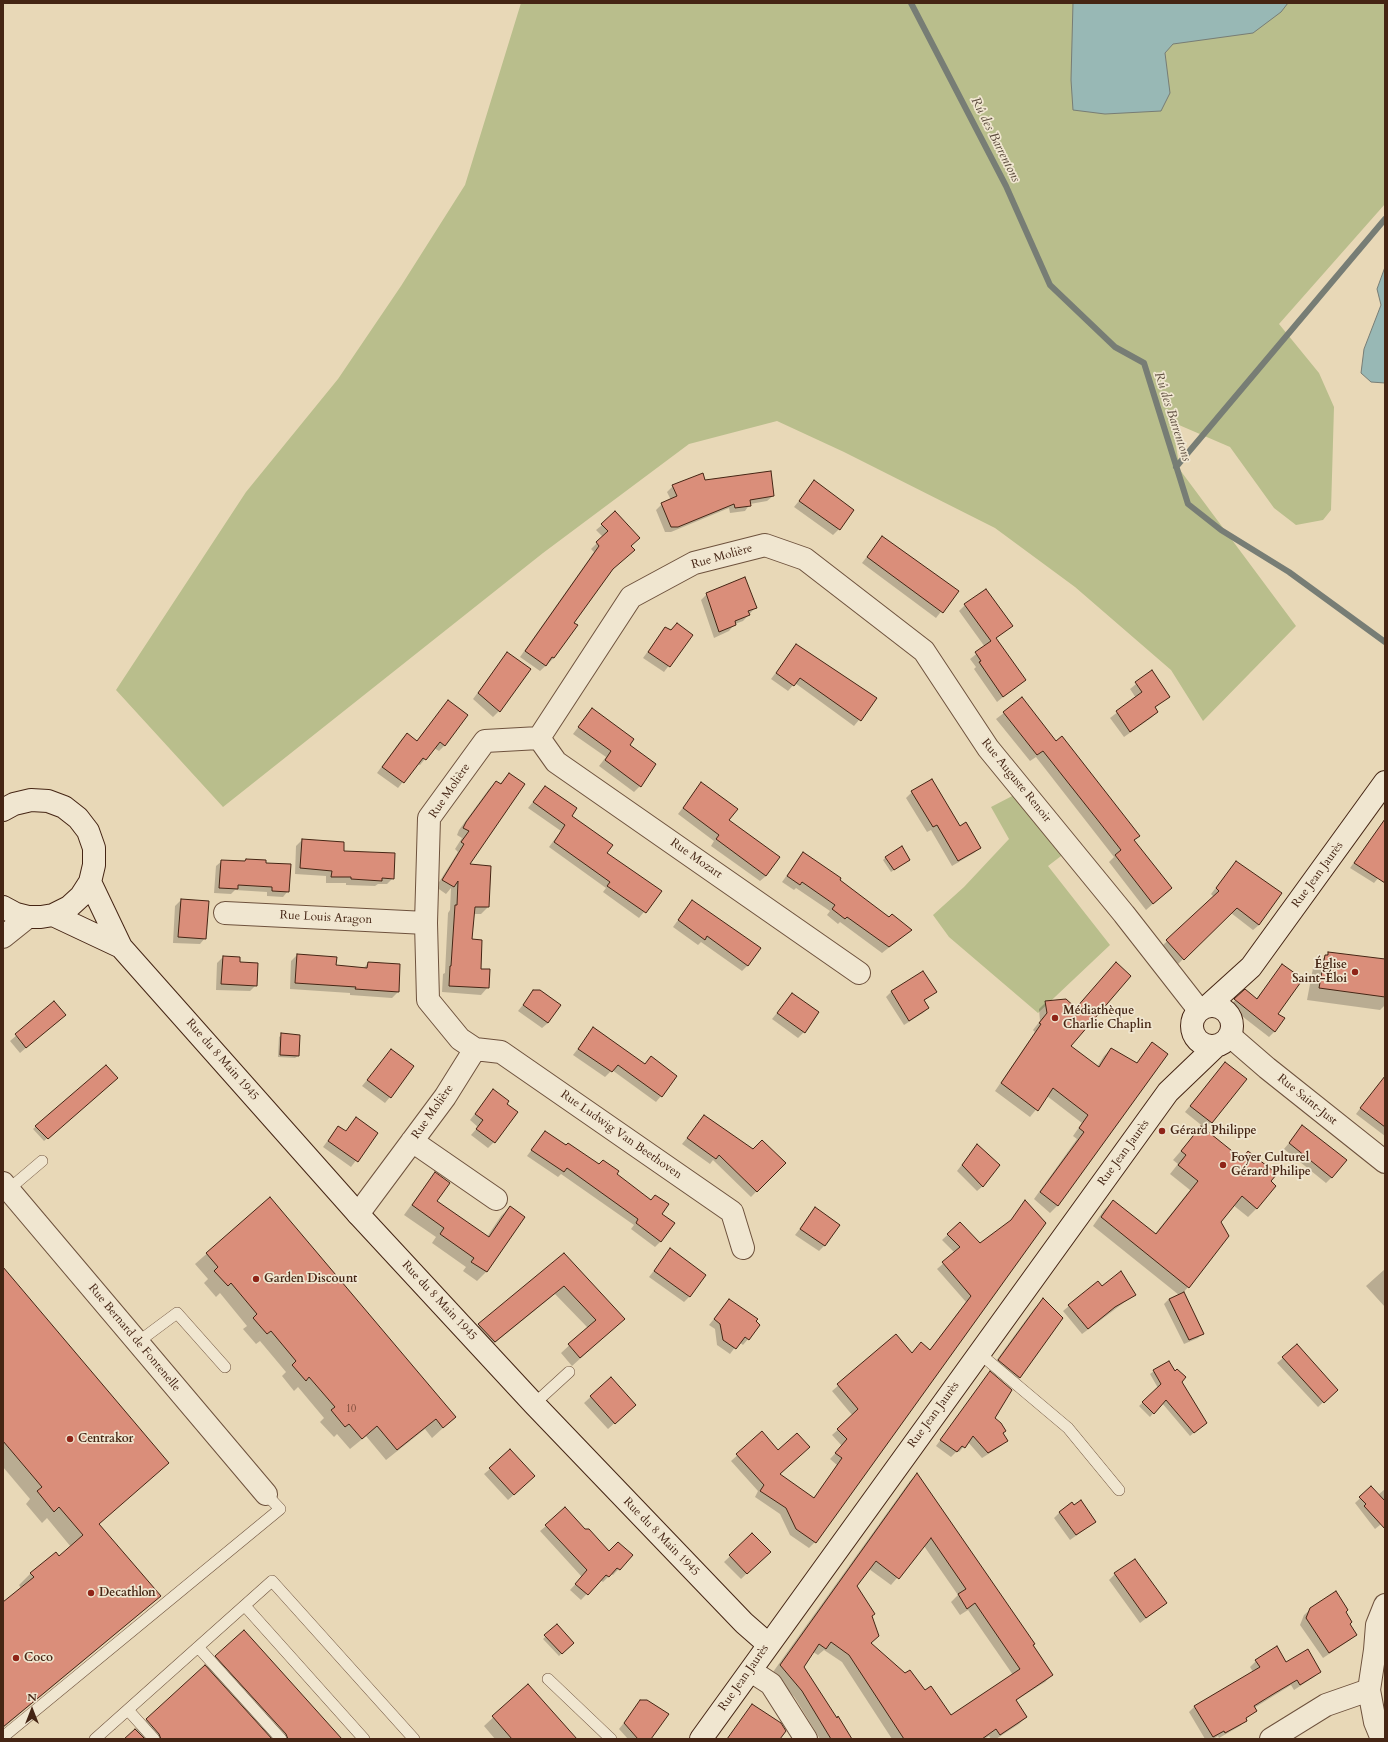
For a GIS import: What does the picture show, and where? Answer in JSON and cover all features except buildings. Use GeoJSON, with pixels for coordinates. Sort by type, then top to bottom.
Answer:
{"type":"FeatureCollection","features":[{"type":"Feature","properties":{"kind":"street","name":"Rue Molière"},"geometry":{"type":"LineString","coordinates":[[358,1214],[445,1097],[475,1049],[460,1039],[428,1000],[426,923],[429,818],[485,741],[539,738],[630,597],[694,564],[765,545],[805,558],[818,569]]}},
{"type":"Feature","properties":{"kind":"street","name":"Rue Auguste Renoir"},"geometry":{"type":"LineString","coordinates":[[818,569],[924,651],[988,748],[1165,965],[1204,1008]]}},
{"type":"Feature","properties":{"kind":"street","name":"Rue Mozart"},"geometry":{"type":"LineString","coordinates":[[539,738],[556,762],[859,973]]}},
{"type":"Feature","properties":{"kind":"street","name":"Rue Jean Jaurès"},"geometry":{"type":"LineString","coordinates":[[1251,967],[1385,782]]}},
{"type":"Feature","properties":{"kind":"street"},"geometry":{"type":"LineString","coordinates":[[3,907],[16,914],[28,917],[53,915],[73,904],[81,896],[90,882],[94,865],[94,848],[88,831],[78,818],[64,807],[48,801],[31,800],[7,804]]}},
{"type":"Feature","properties":{"kind":"street"},"geometry":{"type":"LineString","coordinates":[[90,882],[121,947]]}},
{"type":"Feature","properties":{"kind":"street","name":"Rue Louis Aragon"},"geometry":{"type":"LineString","coordinates":[[225,913],[426,923]]}},
{"type":"Feature","properties":{"kind":"street"},"geometry":{"type":"LineString","coordinates":[[53,915],[121,947]]}},
{"type":"Feature","properties":{"kind":"street"},"geometry":{"type":"LineString","coordinates":[[3,937],[28,917]]}},
{"type":"Feature","properties":{"kind":"street","name":"Rue du 8 Main 1945"},"geometry":{"type":"LineString","coordinates":[[121,947],[358,1214],[534,1404],[744,1623],[768,1644]]}},
{"type":"Feature","properties":{"kind":"street"},"geometry":{"type":"LineString","coordinates":[[1168,1092],[1193,1034],[1192,1021],[1204,1008],[1251,967]]}},
{"type":"Feature","properties":{"kind":"street"},"geometry":{"type":"LineString","coordinates":[[1229,1014],[1251,967]]}},
{"type":"Feature","properties":{"kind":"street"},"geometry":{"type":"LineString","coordinates":[[1168,1092],[1223,1041],[1233,1025],[1229,1014],[1220,1007],[1204,1008]]}},
{"type":"Feature","properties":{"kind":"street"},"geometry":{"type":"LineString","coordinates":[[1193,1034],[1197,1040],[1209,1046],[1223,1041]]}},
{"type":"Feature","properties":{"kind":"street","name":"Rue Saint-Just"},"geometry":{"type":"LineString","coordinates":[[1223,1041],[1283,1081],[1385,1162]]}},
{"type":"Feature","properties":{"kind":"street","name":"Rue Ludwig Van Beethoven"},"geometry":{"type":"LineString","coordinates":[[475,1049],[501,1052],[732,1212],[743,1248]]}},
{"type":"Feature","properties":{"kind":"street","name":"Rue Jean Jaurès"},"geometry":{"type":"LineString","coordinates":[[701,1739],[751,1671],[768,1644],[1168,1092]]}},
{"type":"Feature","properties":{"kind":"street"},"geometry":{"type":"LineString","coordinates":[[412,1141],[496,1199]]}},
{"type":"Feature","properties":{"kind":"street","name":"Rue Bernard de Fontenelle"},"geometry":{"type":"LineString","coordinates":[[6,1186],[266,1494]]}},
{"type":"Feature","properties":{"kind":"street"},"geometry":{"type":"LineString","coordinates":[[1382,1739],[1375,1722],[1369,1690],[1377,1625],[1385,1605]]}},
{"type":"Feature","properties":{"kind":"street"},"geometry":{"type":"LineString","coordinates":[[751,1671],[771,1684],[806,1739]]}},
{"type":"Feature","properties":{"kind":"street"},"geometry":{"type":"LineString","coordinates":[[1270,1739],[1326,1705],[1369,1690]]}},
{"type":"Feature","properties":{"kind":"lane"},"geometry":{"type":"LineString","coordinates":[[6,1186],[42,1161]]}},
{"type":"Feature","properties":{"kind":"lane"},"geometry":{"type":"LineString","coordinates":[[138,1342],[177,1313],[225,1367]]}},
{"type":"Feature","properties":{"kind":"lane"},"geometry":{"type":"LineString","coordinates":[[979,1353],[1068,1428],[1119,1490]]}},
{"type":"Feature","properties":{"kind":"lane"},"geometry":{"type":"LineString","coordinates":[[534,1404],[569,1372]]}},
{"type":"Feature","properties":{"kind":"lane"},"geometry":{"type":"LineString","coordinates":[[3,1737],[280,1510],[266,1494]]}},
{"type":"Feature","properties":{"kind":"lane"},"geometry":{"type":"LineString","coordinates":[[96,1739],[272,1581],[414,1739]]}},
{"type":"Feature","properties":{"kind":"lane"},"geometry":{"type":"LineString","coordinates":[[245,1606],[364,1739]]}},
{"type":"Feature","properties":{"kind":"lane"},"geometry":{"type":"LineString","coordinates":[[198,1648],[281,1739]]}},
{"type":"Feature","properties":{"kind":"lane"},"geometry":{"type":"LineString","coordinates":[[548,1679],[612,1739]]}},
{"type":"Feature","properties":{"kind":"lane"},"geometry":{"type":"LineString","coordinates":[[128,1710],[154,1739]]}},
{"type":"Feature","properties":{"kind":"green space"},"geometry":{"type":"Polygon","coordinates":[[[521,3],[1385,3],[1385,204],[1279,324],[1319,373],[1334,407],[1331,510],[1323,520],[1296,525],[1274,508],[1230,447],[1172,422],[1180,470],[1296,626],[1203,721],[1171,670],[1075,587],[995,528],[844,452],[777,421],[689,444],[543,553],[223,807],[116,690],[246,492],[338,379],[401,286],[465,185],[521,3]]]}},
{"type":"Feature","properties":{"kind":"green space"},"geometry":{"type":"Polygon","coordinates":[[[1018,793],[1065,853],[1048,866],[1110,945],[1038,1013],[949,937],[933,915],[964,887],[1009,839],[991,807],[1018,793]]]}},
{"type":"Feature","properties":{"kind":"water"},"geometry":{"type":"Polygon","coordinates":[[[1073,3],[1288,3],[1281,12],[1253,33],[1173,44],[1165,53],[1170,93],[1161,111],[1105,114],[1073,110],[1071,80],[1073,3]]]}},
{"type":"Feature","properties":{"kind":"water"},"geometry":{"type":"Polygon","coordinates":[[[1385,267],[1385,383],[1371,382],[1361,373],[1364,349],[1381,305],[1377,289],[1385,267]]]}},
{"type":"Feature","properties":{"kind":"waterway","name":"Rû des Barrentons"},"geometry":{"type":"LineString","coordinates":[[911,3],[1006,186],[1050,285],[1115,347],[1144,363],[1188,504],[1221,530],[1289,572],[1385,642]]}},
{"type":"Feature","properties":{"kind":"waterway"},"geometry":{"type":"LineString","coordinates":[[1176,467],[1385,219]]}},
{"type":"Feature","properties":{"kind":"place","name":"Église Saint-Éloi"},"geometry":{"type":"Point","coordinates":[1355,972]}},
{"type":"Feature","properties":{"kind":"place","name":"Médiathèque Charlie Chaplin"},"geometry":{"type":"Point","coordinates":[1055,1018]}},
{"type":"Feature","properties":{"kind":"place","name":"Gérard Philippe"},"geometry":{"type":"Point","coordinates":[1162,1131]}},
{"type":"Feature","properties":{"kind":"place","name":"Foyer Culturel Gérard Philipe"},"geometry":{"type":"Point","coordinates":[1223,1165]}},
{"type":"Feature","properties":{"kind":"place","name":"Garden Discount"},"geometry":{"type":"Point","coordinates":[256,1279]}},
{"type":"Feature","properties":{"kind":"place","name":"Centrakor"},"geometry":{"type":"Point","coordinates":[70,1439]}},
{"type":"Feature","properties":{"kind":"place","name":"Decathlon"},"geometry":{"type":"Point","coordinates":[91,1593]}},
{"type":"Feature","properties":{"kind":"place","name":"Coco"},"geometry":{"type":"Point","coordinates":[16,1658]}}]}
